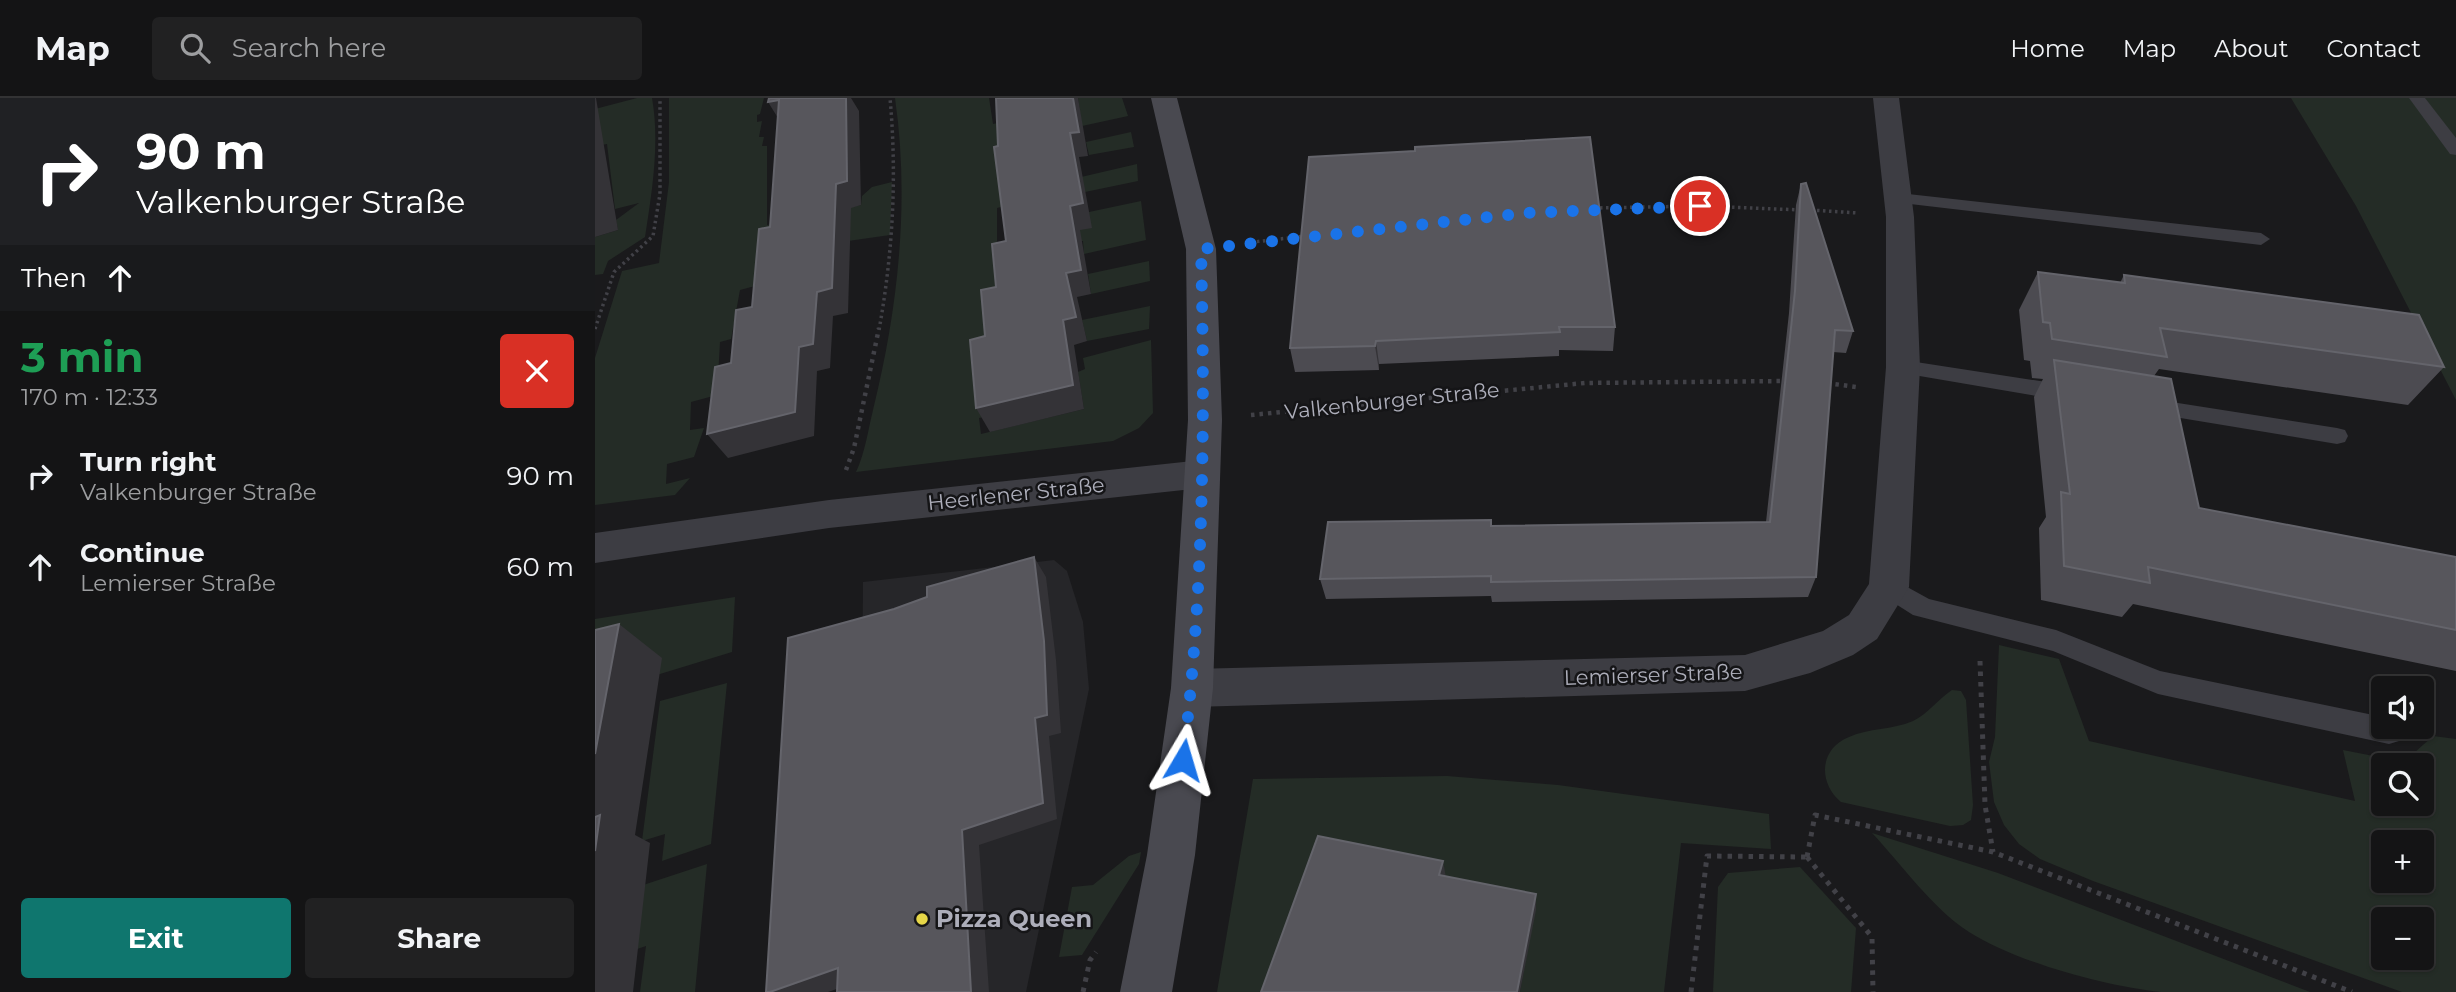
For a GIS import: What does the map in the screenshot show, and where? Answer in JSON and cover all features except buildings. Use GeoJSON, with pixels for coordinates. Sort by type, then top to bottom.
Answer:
{"type":"FeatureCollection","features":[{"type":"Feature","properties":{"kind":"street"},"geometry":{"type":"LineString","coordinates":[[1146,992],[1171,855],[1192,688],[1205,420],[1201,249],[1164,98]]}},
{"type":"Feature","properties":{"kind":"street","name":"Lemierser Straße"},"geometry":{"type":"LineString","coordinates":[[1192,688],[1745,673],[1810,655],[1838,643],[1863,627],[1889,587],[1903,380],[1899,208],[1886,98]]}},
{"type":"Feature","properties":{"kind":"street","name":"Heerlener Straße"},"geometry":{"type":"LineString","coordinates":[[595,548],[829,514],[1202,474]]}},
{"type":"Feature","properties":{"kind":"lane"},"geometry":{"type":"LineString","coordinates":[[2417,98],[2456,150]]}},
{"type":"Feature","properties":{"kind":"lane"},"geometry":{"type":"LineString","coordinates":[[1899,208],[2261,239]]}},
{"type":"Feature","properties":{"kind":"lane"},"geometry":{"type":"LineString","coordinates":[[1903,380],[2093,397]]}},
{"type":"Feature","properties":{"kind":"lane"},"geometry":{"type":"LineString","coordinates":[[2120,401],[2337,436]]}},
{"type":"Feature","properties":{"kind":"lane"},"geometry":{"type":"LineString","coordinates":[[1889,587],[1922,608],[2056,640],[2158,682],[2371,727]]}},
{"type":"Feature","properties":{"kind":"path"},"geometry":{"type":"LineString","coordinates":[[595,329],[614,272],[654,233],[661,168],[660,98]]}},
{"type":"Feature","properties":{"kind":"path"},"geometry":{"type":"LineString","coordinates":[[829,514],[854,448],[890,274],[896,157],[890,98]]}},
{"type":"Feature","properties":{"kind":"path"},"geometry":{"type":"LineString","coordinates":[[1593,208],[1899,208]]}},
{"type":"Feature","properties":{"kind":"path"},"geometry":{"type":"LineString","coordinates":[[1201,249],[1314,235]]}},
{"type":"Feature","properties":{"kind":"path","name":"Valkenburger Straße"},"geometry":{"type":"LineString","coordinates":[[1205,420],[1580,383],[1673,380],[1789,382]]}},
{"type":"Feature","properties":{"kind":"path"},"geometry":{"type":"LineString","coordinates":[[1815,383],[1903,380]]}},
{"type":"Feature","properties":{"kind":"path"},"geometry":{"type":"LineString","coordinates":[[1978,621],[1985,805],[1993,852]]}},
{"type":"Feature","properties":{"kind":"path"},"geometry":{"type":"LineString","coordinates":[[1873,992],[1872,937],[1807,857],[1815,815],[1993,852],[2352,992]]}},
{"type":"Feature","properties":{"kind":"path"},"geometry":{"type":"LineString","coordinates":[[1691,992],[1707,856],[1807,857]]}},
{"type":"Feature","properties":{"kind":"shaded area"},"geometry":{"type":"Polygon","coordinates":[[[637,98],[652,98],[655,132],[654,168],[645,237],[608,261],[603,274],[595,275],[595,237],[618,230],[616,220],[639,203],[615,209],[607,144],[595,146],[595,109],[637,98]]]}},
{"type":"Feature","properties":{"kind":"shaded area"},"geometry":{"type":"Polygon","coordinates":[[[669,98],[764,98],[757,122],[762,121],[759,137],[764,137],[762,146],[767,146],[767,225],[861,205],[862,196],[872,187],[892,182],[890,235],[848,241],[755,286],[740,290],[731,339],[720,342],[717,395],[691,402],[690,430],[704,428],[694,457],[667,464],[666,484],[690,478],[675,495],[595,505],[595,358],[622,271],[659,263],[669,182],[669,98]]]}},
{"type":"Feature","properties":{"kind":"shaded area"},"geometry":{"type":"Polygon","coordinates":[[[895,98],[989,98],[993,124],[1020,118],[1009,205],[997,208],[997,246],[1026,240],[988,416],[979,418],[981,434],[1084,409],[1078,372],[1085,369],[1083,358],[1151,340],[1153,413],[1139,428],[1113,441],[856,472],[882,372],[895,294],[901,176],[895,98]]]}},
{"type":"Feature","properties":{"kind":"shaded area"},"geometry":{"type":"Polygon","coordinates":[[[1078,98],[1122,98],[1128,116],[1082,126],[1078,98]]]}},
{"type":"Feature","properties":{"kind":"shaded area"},"geometry":{"type":"Polygon","coordinates":[[[2291,98],[2456,98],[2456,400],[2356,206],[2291,98]]]}},
{"type":"Feature","properties":{"kind":"shaded area"},"geometry":{"type":"Polygon","coordinates":[[[1131,132],[1134,147],[1089,155],[1086,142],[1131,132]]]}},
{"type":"Feature","properties":{"kind":"shaded area"},"geometry":{"type":"Polygon","coordinates":[[[1137,164],[1138,181],[1085,192],[1081,177],[1137,164]]]}},
{"type":"Feature","properties":{"kind":"shaded area"},"geometry":{"type":"Polygon","coordinates":[[[1141,201],[1146,240],[1084,254],[1083,241],[1069,243],[1065,233],[1089,212],[1141,201]]]}},
{"type":"Feature","properties":{"kind":"shaded area"},"geometry":{"type":"Polygon","coordinates":[[[1149,261],[1150,281],[1091,294],[1088,274],[1149,261]]]}},
{"type":"Feature","properties":{"kind":"shaded area"},"geometry":{"type":"Polygon","coordinates":[[[1150,306],[1149,329],[1087,341],[1082,320],[1150,306]]]}},
{"type":"Feature","properties":{"kind":"shaded area"},"geometry":{"type":"Polygon","coordinates":[[[1054,560],[1067,571],[1083,622],[1089,689],[1026,992],[860,992],[863,582],[1054,560]]]}},
{"type":"Feature","properties":{"kind":"shaded area"},"geometry":{"type":"Polygon","coordinates":[[[735,597],[732,652],[660,674],[595,676],[595,619],[735,597]]]}},
{"type":"Feature","properties":{"kind":"shaded area"},"geometry":{"type":"Polygon","coordinates":[[[1999,645],[2059,659],[2089,741],[2355,801],[2343,750],[2371,756],[2371,816],[2434,816],[2434,753],[2414,753],[2430,739],[2434,739],[2434,736],[2456,739],[2456,992],[2402,992],[2093,881],[2040,859],[2019,844],[2004,825],[1994,802],[1989,762],[1995,737],[1999,645]]]}},
{"type":"Feature","properties":{"kind":"shaded area"},"geometry":{"type":"Polygon","coordinates":[[[727,683],[711,844],[662,861],[665,834],[642,841],[660,701],[727,683]]]}},
{"type":"Feature","properties":{"kind":"shaded area"},"geometry":{"type":"Polygon","coordinates":[[[1952,690],[1961,691],[1966,700],[1973,805],[1971,820],[1963,825],[1950,826],[1841,802],[1828,786],[1825,767],[1827,758],[1839,742],[1857,734],[1913,721],[1952,690]]]}},
{"type":"Feature","properties":{"kind":"shaded area"},"geometry":{"type":"Polygon","coordinates":[[[1447,776],[1558,785],[1769,814],[1771,849],[1681,843],[1664,992],[1520,992],[1535,910],[1276,992],[1217,992],[1253,779],[1447,776]]]}},
{"type":"Feature","properties":{"kind":"shaded area"},"geometry":{"type":"Polygon","coordinates":[[[1872,833],[1998,873],[2310,992],[2161,992],[2088,978],[2036,963],[1988,943],[1955,922],[1930,899],[1872,833]]]}},
{"type":"Feature","properties":{"kind":"shaded area"},"geometry":{"type":"Polygon","coordinates":[[[1141,852],[1139,864],[1082,955],[1059,957],[1072,887],[1093,885],[1129,856],[1141,852]]]}},
{"type":"Feature","properties":{"kind":"shaded area"},"geometry":{"type":"Polygon","coordinates":[[[707,864],[695,992],[640,992],[646,946],[622,954],[631,889],[707,864]]]}},
{"type":"Feature","properties":{"kind":"shaded area"},"geometry":{"type":"Polygon","coordinates":[[[1800,867],[1856,928],[1851,992],[1713,992],[1718,887],[1728,873],[1800,867]]]}},
{"type":"Feature","properties":{"kind":"place","name":"Pizza Queen"},"geometry":{"type":"Point","coordinates":[922,919]}},
{"type":"Feature","properties":{"kind":"route"},"geometry":{"type":"LineString","coordinates":[[1183,760],[1192,688],[1205,420],[1201,249],[1526,213],[1593,208],[1700,206]]}}]}
